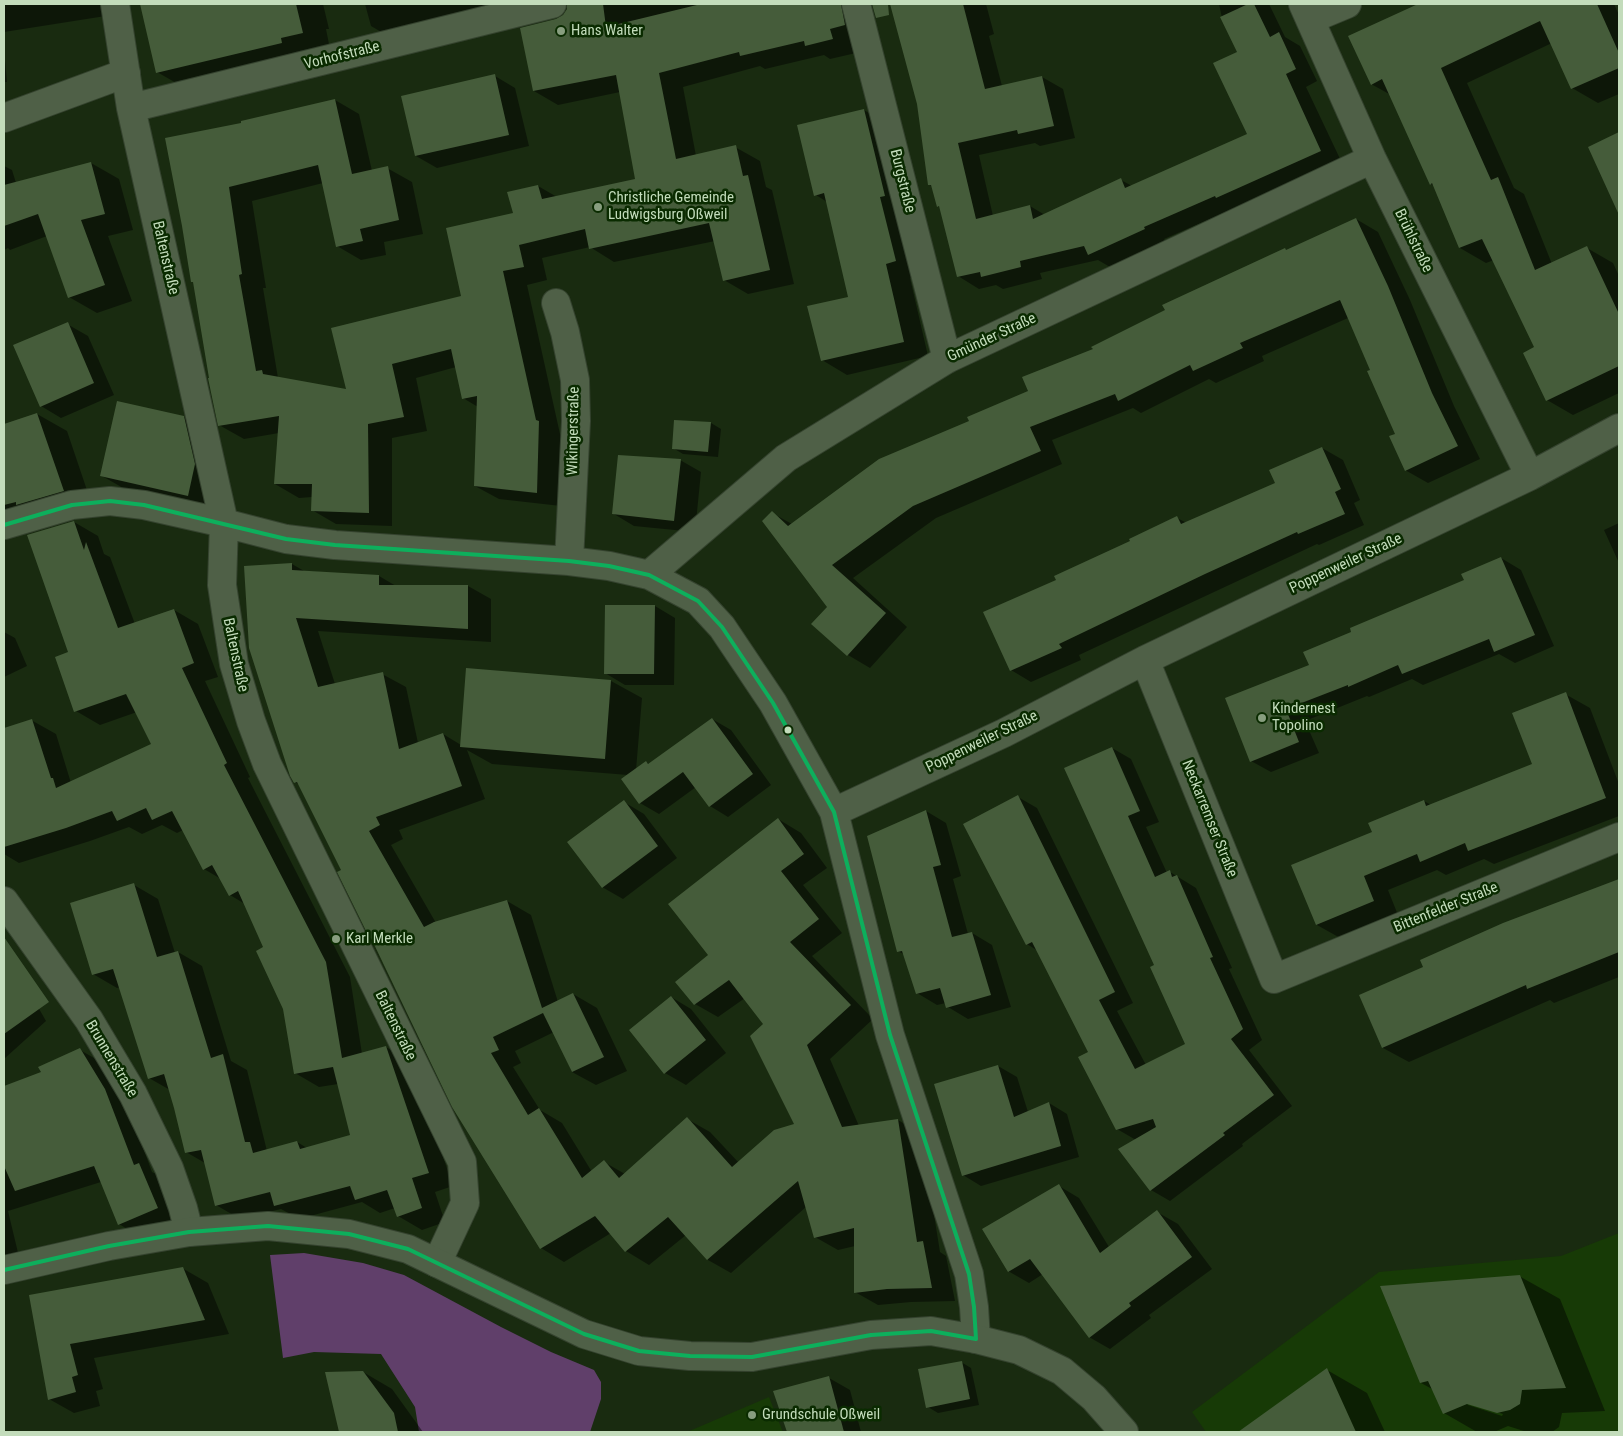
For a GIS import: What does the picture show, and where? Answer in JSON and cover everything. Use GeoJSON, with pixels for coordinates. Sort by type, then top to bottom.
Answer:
{"type":"FeatureCollection","features":[{"type":"Feature","properties":{"kind":"street","name":"Baltenstraße"},"geometry":{"type":"LineString","coordinates":[[115,4],[131,108],[224,522],[222,585],[234,664],[251,721],[267,764],[462,1162],[465,1202],[438,1263]]}},
{"type":"Feature","properties":{"kind":"street","name":"Vorhofstraße"},"geometry":{"type":"LineString","coordinates":[[131,108],[552,4]]}},
{"type":"Feature","properties":{"kind":"street","name":"Burgstraße"},"geometry":{"type":"LineString","coordinates":[[856,4],[947,358]]}},
{"type":"Feature","properties":{"kind":"street"},"geometry":{"type":"LineString","coordinates":[[1307,12],[1348,4]]}},
{"type":"Feature","properties":{"kind":"street","name":"Brühlstraße"},"geometry":{"type":"LineString","coordinates":[[1307,12],[1372,159],[1530,476]]}},
{"type":"Feature","properties":{"kind":"street"},"geometry":{"type":"LineString","coordinates":[[4,118],[126,73]]}},
{"type":"Feature","properties":{"kind":"street","name":"Gmünder Straße"},"geometry":{"type":"LineString","coordinates":[[649,575],[786,458],[947,358],[1372,159]]}},
{"type":"Feature","properties":{"kind":"street","name":"Wikingerstraße"},"geometry":{"type":"LineString","coordinates":[[556,304],[575,380],[576,421],[569,561]]}},
{"type":"Feature","properties":{"kind":"street","name":"Poppenweiler Straße"},"geometry":{"type":"LineString","coordinates":[[834,812],[1004,733],[1145,660],[1530,476],[1619,428]]}},
{"type":"Feature","properties":{"kind":"street"},"geometry":{"type":"LineString","coordinates":[[4,525],[72,505],[110,502],[144,505],[224,522],[286,539],[335,545],[569,561],[609,566],[649,575],[698,601],[722,627],[774,703],[834,812],[890,1035],[968,1274],[974,1307],[976,1339]]}},
{"type":"Feature","properties":{"kind":"street","name":"Neckarremser Straße"},"geometry":{"type":"LineString","coordinates":[[1145,660],[1274,979]]}},
{"type":"Feature","properties":{"kind":"street","name":"Bittenfelder Straße"},"geometry":{"type":"LineString","coordinates":[[1274,979],[1619,837]]}},
{"type":"Feature","properties":{"kind":"street","name":"Brunnenstraße"},"geometry":{"type":"LineString","coordinates":[[4,901],[89,1020],[133,1094],[169,1168],[189,1232]]}},
{"type":"Feature","properties":{"kind":"street"},"geometry":{"type":"LineString","coordinates":[[4,1270],[109,1246],[189,1232],[268,1226],[349,1234],[408,1249],[584,1334],[640,1351],[690,1356],[752,1357],[871,1335],[931,1331],[976,1339],[1020,1350],[1062,1371],[1094,1398],[1124,1432]]}},
{"type":"Feature","properties":{"kind":"shaded area"},"geometry":{"type":"Polygon","coordinates":[[[1619,1233],[1619,1432],[1206,1432],[1192,1412],[1379,1272],[1561,1256],[1619,1233]]]}},
{"type":"Feature","properties":{"kind":"shaded area"},"geometry":{"type":"Polygon","coordinates":[[[304,1253],[363,1263],[404,1275],[551,1352],[594,1370],[601,1382],[601,1399],[590,1432],[419,1432],[415,1407],[381,1354],[314,1352],[283,1358],[270,1255],[304,1253]]]}},
{"type":"Feature","properties":{"kind":"shaded area","name":"Grundschule Oßweil"},"geometry":{"type":"Polygon","coordinates":[[[769,1397],[783,1432],[687,1432],[769,1397]]]}},
{"type":"Feature","properties":{"kind":"building"},"geometry":{"type":"Polygon","coordinates":[[[140,4],[296,4],[303,33],[281,38],[282,43],[156,73],[140,4]]]}},
{"type":"Feature","properties":{"kind":"building"},"geometry":{"type":"Polygon","coordinates":[[[567,4],[603,4],[606,27],[701,4],[841,4],[845,25],[830,29],[833,39],[805,46],[804,41],[740,56],[739,52],[659,73],[676,159],[736,145],[743,176],[748,175],[770,270],[723,281],[709,223],[589,249],[585,229],[519,245],[524,267],[503,271],[536,420],[539,421],[537,493],[474,486],[477,396],[462,399],[451,349],[392,364],[404,417],[368,424],[369,513],[311,511],[312,484],[274,484],[279,416],[218,426],[165,138],[241,123],[241,121],[335,99],[352,174],[388,166],[399,220],[360,229],[363,241],[336,247],[318,165],[229,187],[242,274],[239,275],[256,371],[262,370],[263,374],[346,389],[331,328],[461,296],[446,228],[513,213],[507,192],[538,185],[542,199],[635,179],[616,75],[533,91],[520,28],[556,19],[563,15],[567,9],[567,4]]]}},
{"type":"Feature","properties":{"kind":"building"},"geometry":{"type":"Polygon","coordinates":[[[872,4],[888,4],[889,15],[876,18],[872,4]]]}},
{"type":"Feature","properties":{"kind":"building"},"geometry":{"type":"Polygon","coordinates":[[[890,4],[963,4],[985,89],[1042,76],[1054,126],[1018,134],[1017,130],[958,143],[976,219],[1030,205],[1033,219],[1121,178],[1125,188],[1247,134],[1213,63],[1237,52],[1220,17],[1248,4],[1254,4],[1270,37],[1279,32],[1296,69],[1286,74],[1321,151],[1216,198],[1215,196],[1144,227],[1145,229],[1088,255],[1084,246],[1020,261],[1021,267],[981,277],[980,272],[957,277],[939,206],[937,207],[931,185],[928,185],[917,104],[890,4]]]}},
{"type":"Feature","properties":{"kind":"building"},"geometry":{"type":"Polygon","coordinates":[[[1418,4],[1597,4],[1619,53],[1619,68],[1571,89],[1540,21],[1441,68],[1491,180],[1498,177],[1535,270],[1587,246],[1619,314],[1619,366],[1546,401],[1523,353],[1534,347],[1482,239],[1459,248],[1432,183],[1430,185],[1382,79],[1371,85],[1348,36],[1418,4]]]}},
{"type":"Feature","properties":{"kind":"building"},"geometry":{"type":"Polygon","coordinates":[[[495,74],[509,135],[415,156],[401,96],[495,74]]]}},
{"type":"Feature","properties":{"kind":"building"},"geometry":{"type":"Polygon","coordinates":[[[864,109],[885,196],[880,197],[896,261],[886,264],[904,342],[821,361],[807,306],[848,297],[824,193],[814,196],[797,125],[864,109]]]}},
{"type":"Feature","properties":{"kind":"building"},"geometry":{"type":"Polygon","coordinates":[[[1619,132],[1619,215],[1588,147],[1619,132]]]}},
{"type":"Feature","properties":{"kind":"building"},"geometry":{"type":"Polygon","coordinates":[[[91,162],[105,214],[81,220],[105,285],[68,298],[38,214],[4,226],[4,185],[91,162]]]}},
{"type":"Feature","properties":{"kind":"building"},"geometry":{"type":"Polygon","coordinates":[[[1356,218],[1388,286],[1432,393],[1458,446],[1405,471],[1389,436],[1395,434],[1367,371],[1370,370],[1340,300],[1240,343],[1243,348],[1193,371],[1190,365],[1118,401],[1115,394],[1030,427],[1041,451],[913,506],[832,565],[886,613],[847,656],[811,624],[827,607],[762,521],[772,511],[788,526],[879,459],[969,421],[967,417],[1028,391],[1022,377],[1093,349],[1091,347],[1165,310],[1162,305],[1285,248],[1286,250],[1356,218]]]}},
{"type":"Feature","properties":{"kind":"building"},"geometry":{"type":"Polygon","coordinates":[[[68,322],[94,383],[40,407],[13,345],[68,322]]]}},
{"type":"Feature","properties":{"kind":"building"},"geometry":{"type":"Polygon","coordinates":[[[117,401],[184,416],[195,464],[188,496],[100,476],[117,401]]]}},
{"type":"Feature","properties":{"kind":"building"},"geometry":{"type":"Polygon","coordinates":[[[37,413],[64,491],[16,505],[16,502],[4,505],[4,424],[37,413]]]}},
{"type":"Feature","properties":{"kind":"building"},"geometry":{"type":"Polygon","coordinates":[[[674,420],[711,422],[708,452],[672,449],[674,420]]]}},
{"type":"Feature","properties":{"kind":"building"},"geometry":{"type":"Polygon","coordinates":[[[1322,447],[1341,489],[1335,492],[1345,514],[1298,534],[1297,532],[1205,574],[1059,644],[1062,648],[1010,671],[983,612],[1056,580],[1054,576],[1130,541],[1129,539],[1177,516],[1181,524],[1275,483],[1269,470],[1322,447]]]}},
{"type":"Feature","properties":{"kind":"building"},"geometry":{"type":"Polygon","coordinates":[[[618,455],[681,459],[674,521],[612,514],[618,455]]]}},
{"type":"Feature","properties":{"kind":"building"},"geometry":{"type":"Polygon","coordinates":[[[74,521],[84,550],[86,542],[118,628],[174,609],[194,663],[182,668],[227,763],[224,765],[326,962],[342,1058],[386,1046],[429,1173],[412,1178],[422,1208],[397,1217],[387,1190],[355,1200],[350,1186],[274,1206],[270,1192],[215,1206],[201,1150],[185,1153],[164,1074],[148,1079],[113,969],[92,975],[70,903],[134,883],[157,957],[178,951],[211,1058],[223,1054],[245,1142],[250,1142],[253,1153],[297,1141],[300,1149],[350,1135],[333,1067],[294,1074],[283,1009],[256,951],[263,947],[238,891],[229,896],[212,865],[203,870],[172,811],[152,820],[146,808],[117,821],[112,811],[66,828],[4,847],[4,728],[32,719],[56,788],[151,744],[126,694],[74,712],[55,657],[68,652],[27,535],[74,521]]]}},
{"type":"Feature","properties":{"kind":"building"},"geometry":{"type":"Polygon","coordinates":[[[1501,557],[1535,635],[1494,652],[1489,639],[1402,674],[1398,665],[1348,687],[1348,685],[1286,709],[1299,742],[1250,762],[1225,698],[1309,665],[1303,652],[1351,632],[1350,628],[1464,580],[1461,574],[1501,557]]]}},
{"type":"Feature","properties":{"kind":"building"},"geometry":{"type":"Polygon","coordinates":[[[292,563],[292,570],[379,575],[379,585],[468,585],[468,629],[296,618],[318,687],[383,672],[399,749],[443,733],[462,786],[376,817],[380,825],[369,831],[424,927],[434,922],[507,900],[542,1008],[573,993],[604,1057],[572,1072],[543,1013],[493,1037],[499,1050],[491,1053],[528,1115],[539,1108],[582,1178],[604,1160],[619,1178],[687,1117],[732,1167],[774,1130],[794,1124],[750,1036],[763,1024],[729,980],[694,1005],[675,982],[708,955],[668,904],[778,818],[804,854],[781,871],[819,919],[790,942],[851,1005],[807,1045],[842,1127],[898,1119],[917,1242],[923,1241],[932,1288],[887,1289],[854,1293],[854,1228],[814,1238],[798,1181],[707,1260],[668,1217],[625,1252],[595,1216],[540,1249],[452,1107],[371,938],[337,872],[341,870],[297,782],[294,783],[290,776],[249,648],[244,566],[292,563]]]}},
{"type":"Feature","properties":{"kind":"building"},"geometry":{"type":"Polygon","coordinates":[[[605,605],[655,605],[654,674],[604,674],[605,605]]]}},
{"type":"Feature","properties":{"kind":"building"},"geometry":{"type":"Polygon","coordinates":[[[466,668],[611,680],[605,759],[460,747],[466,668]]]}},
{"type":"Feature","properties":{"kind":"building"},"geometry":{"type":"Polygon","coordinates":[[[1566,692],[1606,798],[1468,851],[1465,843],[1420,862],[1417,854],[1364,876],[1374,901],[1316,925],[1291,865],[1372,832],[1368,823],[1424,800],[1426,806],[1532,764],[1512,713],[1566,692]]]}},
{"type":"Feature","properties":{"kind":"building"},"geometry":{"type":"Polygon","coordinates":[[[712,718],[753,774],[709,807],[683,772],[639,804],[621,779],[646,761],[648,764],[712,718]]]}},
{"type":"Feature","properties":{"kind":"building"},"geometry":{"type":"Polygon","coordinates":[[[1112,747],[1140,811],[1128,816],[1155,877],[1170,870],[1172,877],[1177,875],[1213,957],[1210,958],[1243,1029],[1231,1039],[1274,1095],[1223,1133],[1225,1135],[1150,1191],[1118,1149],[1156,1127],[1153,1119],[1116,1130],[1078,1057],[1088,1052],[1032,942],[1026,945],[963,824],[1018,795],[1115,992],[1099,1000],[1135,1069],[1185,1044],[1150,967],[1154,965],[1064,768],[1112,747]]]}},
{"type":"Feature","properties":{"kind":"building"},"geometry":{"type":"Polygon","coordinates":[[[624,800],[658,846],[602,888],[567,842],[624,800]]]}},
{"type":"Feature","properties":{"kind":"building"},"geometry":{"type":"Polygon","coordinates":[[[926,810],[941,865],[933,867],[952,937],[972,932],[991,995],[946,1008],[940,988],[916,994],[902,951],[897,952],[867,836],[926,810]]]}},
{"type":"Feature","properties":{"kind":"building"},"geometry":{"type":"Polygon","coordinates":[[[1619,879],[1619,952],[1527,989],[1526,985],[1382,1048],[1359,995],[1423,967],[1420,960],[1503,923],[1619,879]]]}},
{"type":"Feature","properties":{"kind":"building"},"geometry":{"type":"Polygon","coordinates":[[[4,937],[49,1002],[4,1034],[4,937]]]}},
{"type":"Feature","properties":{"kind":"building"},"geometry":{"type":"Polygon","coordinates":[[[671,996],[706,1040],[664,1074],[629,1030],[671,996]]]}},
{"type":"Feature","properties":{"kind":"building"},"geometry":{"type":"Polygon","coordinates":[[[80,1048],[105,1089],[134,1165],[139,1163],[158,1208],[118,1225],[94,1166],[15,1191],[4,1166],[4,1086],[41,1072],[38,1067],[80,1048]]]}},
{"type":"Feature","properties":{"kind":"building"},"geometry":{"type":"Polygon","coordinates":[[[998,1065],[1014,1117],[1049,1102],[1061,1146],[962,1176],[934,1084],[998,1065]]]}},
{"type":"Feature","properties":{"kind":"building"},"geometry":{"type":"Polygon","coordinates":[[[1059,1184],[1100,1253],[1157,1210],[1192,1257],[1129,1303],[1131,1306],[1089,1338],[1030,1259],[1008,1272],[982,1229],[1059,1184]]]}},
{"type":"Feature","properties":{"kind":"building"},"geometry":{"type":"Polygon","coordinates":[[[183,1267],[205,1320],[70,1344],[78,1375],[72,1377],[76,1392],[48,1400],[29,1295],[183,1267]]]}},
{"type":"Feature","properties":{"kind":"building"},"geometry":{"type":"Polygon","coordinates":[[[1520,1275],[1566,1388],[1522,1390],[1520,1404],[1510,1410],[1497,1413],[1467,1404],[1443,1414],[1428,1381],[1420,1383],[1380,1286],[1520,1275]]]}},
{"type":"Feature","properties":{"kind":"building"},"geometry":{"type":"Polygon","coordinates":[[[962,1361],[970,1399],[926,1408],[918,1369],[962,1361]]]}},
{"type":"Feature","properties":{"kind":"building"},"geometry":{"type":"Polygon","coordinates":[[[1327,1368],[1356,1432],[1238,1432],[1327,1368]]]}},
{"type":"Feature","properties":{"kind":"building"},"geometry":{"type":"Polygon","coordinates":[[[363,1371],[394,1413],[398,1432],[339,1432],[325,1372],[363,1371]]]}},
{"type":"Feature","properties":{"kind":"building"},"geometry":{"type":"Polygon","coordinates":[[[829,1376],[844,1432],[787,1432],[773,1391],[829,1376]]]}},
{"type":"Feature","properties":{"kind":"transit line"},"geometry":{"type":"LineString","coordinates":[[4,525],[72,505],[110,501],[144,505],[286,539],[335,545],[569,561],[609,566],[649,575],[698,601],[722,627],[773,703],[834,812],[890,1035],[969,1274],[976,1339],[931,1331],[871,1335],[752,1357],[690,1356],[639,1351],[584,1334],[408,1249],[349,1234],[268,1226],[189,1232],[109,1246],[4,1270]]}},
{"type":"Feature","properties":{"kind":"place","name":"Hans Walter"},"geometry":{"type":"Point","coordinates":[561,31]}},
{"type":"Feature","properties":{"kind":"place","name":"Christliche Gemeinde Ludwigsburg Oßweil"},"geometry":{"type":"Point","coordinates":[598,207]}},
{"type":"Feature","properties":{"kind":"place","name":"Kindernest Topolino"},"geometry":{"type":"Point","coordinates":[1262,718]}},
{"type":"Feature","properties":{"kind":"place","name":"Karl Merkle"},"geometry":{"type":"Point","coordinates":[336,939]}},
{"type":"Feature","properties":{"kind":"place","name":"Grundschule Oßweil"},"geometry":{"type":"Point","coordinates":[752,1415]}}]}
